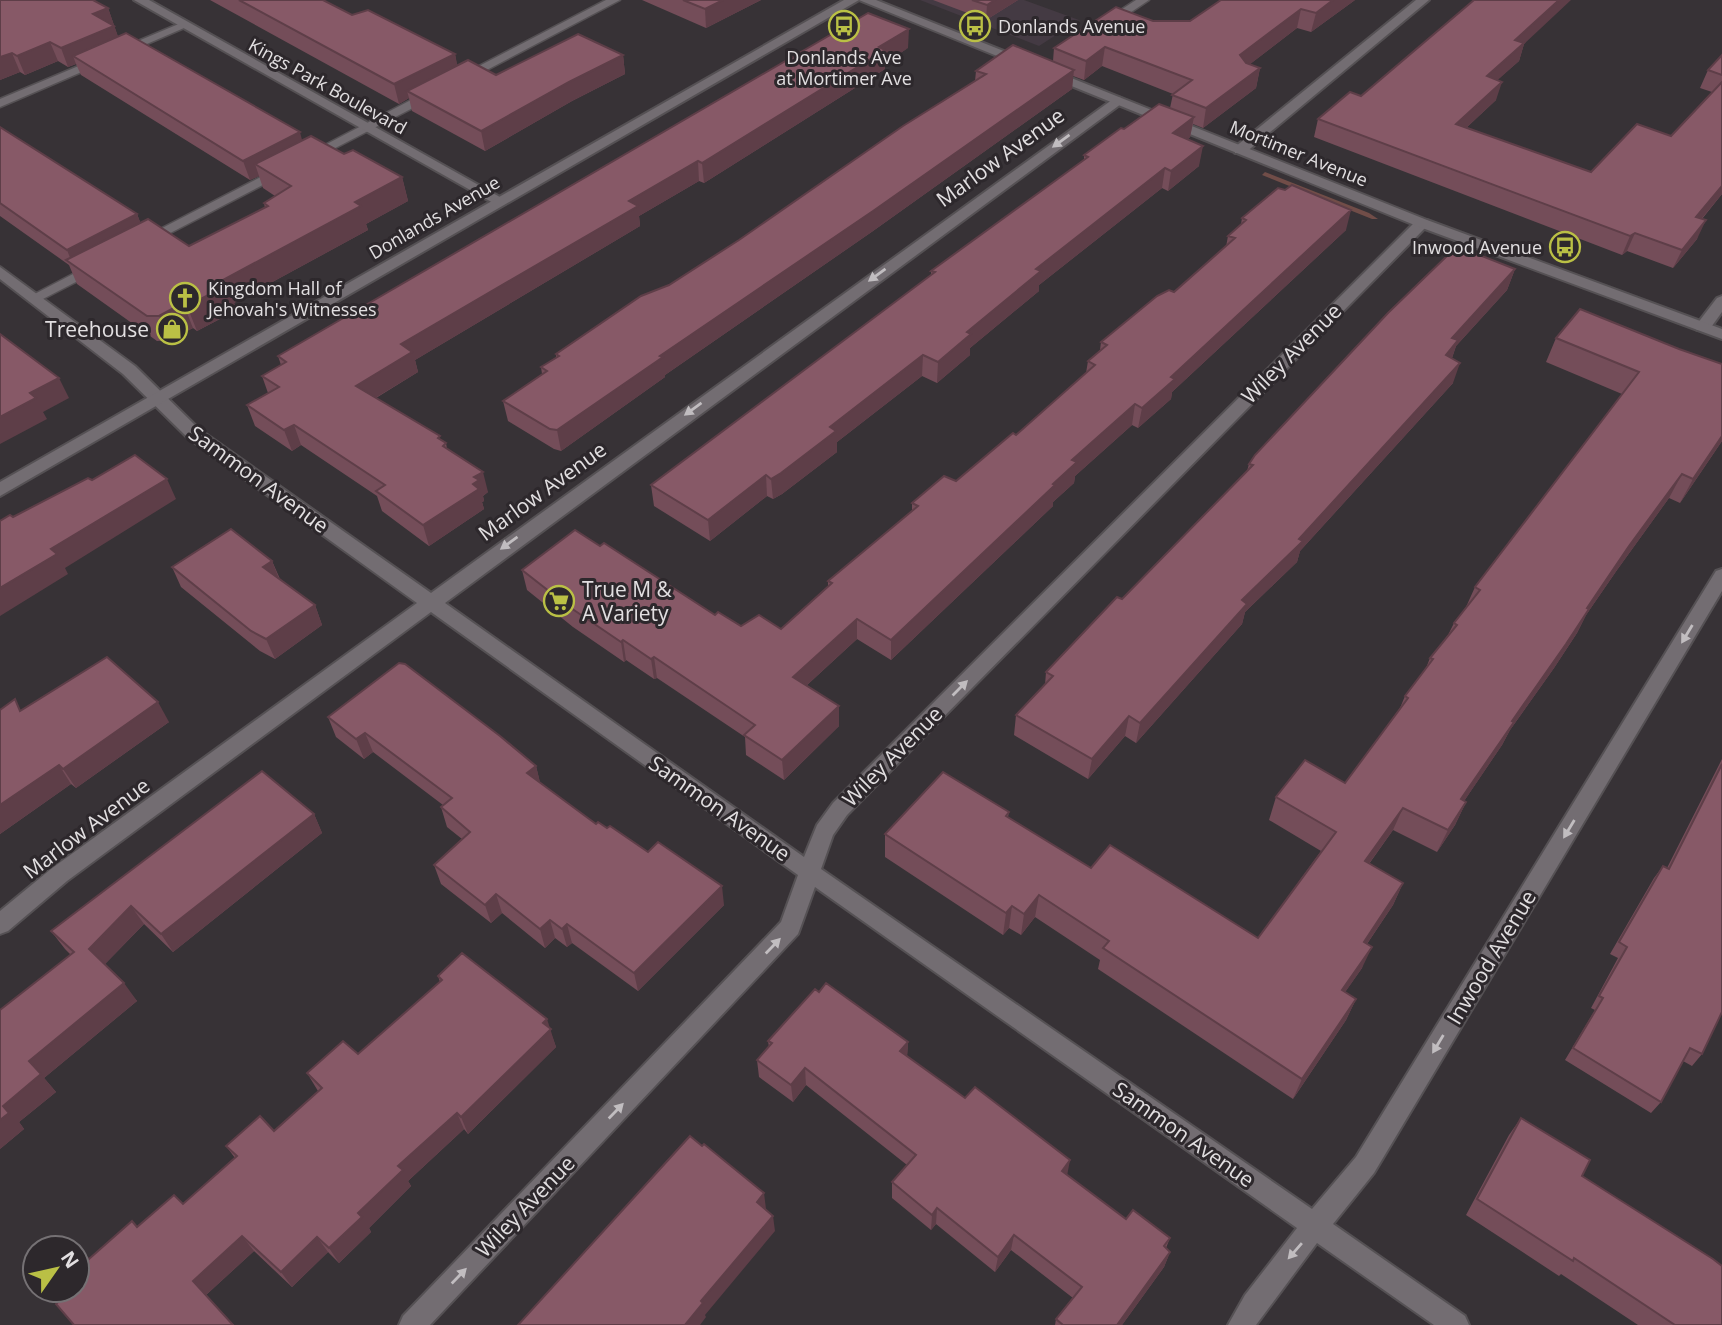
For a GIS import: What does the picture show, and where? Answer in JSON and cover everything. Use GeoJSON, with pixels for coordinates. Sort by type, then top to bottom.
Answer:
{"type":"FeatureCollection","features":[{"type":"Feature","properties":{"kind":"street","name":"Kings Park Boulevard"},"geometry":{"type":"LineString","coordinates":[[140,0],[500,201]]}},
{"type":"Feature","properties":{"kind":"street","name":"Donlands Avenue"},"geometry":{"type":"LineString","coordinates":[[0,490],[853,0]]}},
{"type":"Feature","properties":{"kind":"street","name":"Mortimer Avenue"},"geometry":{"type":"LineString","coordinates":[[865,0],[1043,66],[1116,101],[1422,223],[1722,334]]}},
{"type":"Feature","properties":{"kind":"street"},"geometry":{"type":"LineString","coordinates":[[1240,150],[1423,0]]}},
{"type":"Feature","properties":{"kind":"street","name":"Marlow Avenue"},"geometry":{"type":"LineString","coordinates":[[0,924],[59,875],[1116,101]]}},
{"type":"Feature","properties":{"kind":"street","name":"Wiley Avenue"},"geometry":{"type":"LineString","coordinates":[[412,1325],[790,928],[824,831],[840,808],[1422,223]]}},
{"type":"Feature","properties":{"kind":"street","name":"Sammon Avenue"},"geometry":{"type":"LineString","coordinates":[[0,272],[128,370],[194,434],[811,873],[1456,1325]]}},
{"type":"Feature","properties":{"kind":"street"},"geometry":{"type":"LineString","coordinates":[[1703,327],[1722,301]]}},
{"type":"Feature","properties":{"kind":"street","name":"Inwood Avenue"},"geometry":{"type":"LineString","coordinates":[[1241,1325],[1267,1283],[1365,1165],[1722,576]]}},
{"type":"Feature","properties":{"kind":"lane"},"geometry":{"type":"LineString","coordinates":[[130,248],[614,0]]}},
{"type":"Feature","properties":{"kind":"lane"},"geometry":{"type":"LineString","coordinates":[[1100,28],[1143,0]]}},
{"type":"Feature","properties":{"kind":"lane"},"geometry":{"type":"LineString","coordinates":[[0,103],[185,25]]}},
{"type":"Feature","properties":{"kind":"lane"},"geometry":{"type":"LineString","coordinates":[[34,298],[106,261]]}},
{"type":"Feature","properties":{"kind":"shaded area"},"geometry":{"type":"Polygon","coordinates":[[[920,0],[1024,0],[1079,20],[1039,46],[920,0]]]}},
{"type":"Feature","properties":{"kind":"shaded area"},"geometry":{"type":"Polygon","coordinates":[[[1265,172],[1378,219],[1372,219],[1262,175],[1265,172]]]}},
{"type":"Feature","properties":{"kind":"building"},"geometry":{"type":"Polygon","coordinates":[[[0,0],[93,0],[108,8],[93,14],[114,26],[61,48],[50,42],[17,56],[12,53],[0,57],[0,0]]]}},
{"type":"Feature","properties":{"kind":"building"},"geometry":{"type":"Polygon","coordinates":[[[239,0],[323,0],[352,15],[368,10],[455,54],[394,84],[239,0]]]}},
{"type":"Feature","properties":{"kind":"building"},"geometry":{"type":"Polygon","coordinates":[[[683,0],[723,0],[705,9],[683,0]]]}},
{"type":"Feature","properties":{"kind":"building"},"geometry":{"type":"Polygon","coordinates":[[[972,0],[995,0],[987,5],[972,0]]]}},
{"type":"Feature","properties":{"kind":"building"},"geometry":{"type":"Polygon","coordinates":[[[1221,0],[1333,0],[1316,13],[1301,9],[1240,55],[1246,63],[1260,68],[1206,108],[1172,95],[1192,80],[1105,47],[1086,61],[1054,48],[1116,7],[1153,21],[1190,21],[1221,0]]]}},
{"type":"Feature","properties":{"kind":"building"},"geometry":{"type":"Polygon","coordinates":[[[1474,0],[1559,0],[1515,40],[1524,43],[1487,76],[1502,82],[1456,124],[1591,172],[1637,124],[1671,136],[1722,82],[1722,186],[1696,217],[1706,220],[1682,250],[1635,233],[1630,236],[1318,119],[1350,92],[1361,96],[1474,0]]]}},
{"type":"Feature","properties":{"kind":"building"},"geometry":{"type":"Polygon","coordinates":[[[868,13],[909,29],[879,47],[885,50],[702,163],[698,161],[629,201],[638,206],[401,344],[412,352],[356,386],[440,436],[438,438],[446,443],[443,446],[483,472],[474,477],[479,480],[473,484],[479,489],[423,525],[376,491],[385,485],[294,425],[284,430],[247,405],[279,387],[262,376],[286,362],[278,356],[868,13]]]}},
{"type":"Feature","properties":{"kind":"building"},"geometry":{"type":"Polygon","coordinates":[[[126,33],[300,132],[243,161],[73,56],[126,33]]]}},
{"type":"Feature","properties":{"kind":"building"},"geometry":{"type":"Polygon","coordinates":[[[578,34],[623,55],[481,131],[407,91],[468,60],[496,75],[578,34]]]}},
{"type":"Feature","properties":{"kind":"building"},"geometry":{"type":"Polygon","coordinates":[[[1013,45],[1074,70],[557,430],[550,429],[503,401],[547,371],[541,367],[559,356],[556,354],[641,296],[669,285],[739,240],[903,126],[986,74],[976,71],[1013,45]]]}},
{"type":"Feature","properties":{"kind":"building"},"geometry":{"type":"Polygon","coordinates":[[[1722,55],[1722,75],[1708,70],[1722,55]]]}},
{"type":"Feature","properties":{"kind":"building"},"geometry":{"type":"Polygon","coordinates":[[[1159,104],[1194,117],[1173,133],[1203,146],[1171,171],[1165,168],[1036,269],[1041,271],[967,332],[971,334],[938,362],[923,355],[830,427],[836,431],[781,473],[771,479],[766,475],[708,520],[651,485],[935,272],[931,271],[1088,157],[1084,155],[1159,104]]]}},
{"type":"Feature","properties":{"kind":"building"},"geometry":{"type":"Polygon","coordinates":[[[0,127],[137,214],[67,250],[0,203],[0,127]]]}},
{"type":"Feature","properties":{"kind":"building"},"geometry":{"type":"Polygon","coordinates":[[[311,136],[344,154],[353,150],[402,177],[355,202],[361,206],[221,281],[228,285],[187,306],[183,303],[159,316],[147,316],[66,260],[148,219],[189,246],[268,206],[264,203],[291,186],[255,164],[311,136]]]}},
{"type":"Feature","properties":{"kind":"building"},"geometry":{"type":"Polygon","coordinates":[[[1292,185],[1351,210],[1171,377],[1175,379],[1142,408],[1135,404],[1072,460],[1077,462],[1053,484],[1055,485],[891,640],[857,619],[793,677],[839,706],[782,760],[744,735],[755,725],[654,657],[651,659],[623,640],[621,642],[522,570],[575,530],[600,546],[604,543],[715,615],[718,612],[741,626],[759,615],[781,629],[832,583],[828,581],[918,506],[912,503],[944,476],[956,481],[1013,433],[1016,435],[1095,365],[1088,361],[1107,345],[1101,342],[1157,296],[1169,290],[1174,292],[1235,238],[1228,236],[1246,220],[1242,218],[1278,188],[1285,190],[1292,185]]]}},
{"type":"Feature","properties":{"kind":"building"},"geometry":{"type":"Polygon","coordinates":[[[1459,247],[1515,269],[1452,338],[1458,340],[1446,355],[1460,363],[1299,539],[1303,541],[1242,600],[1247,604],[1140,723],[1129,716],[1092,759],[1016,715],[1053,676],[1046,672],[1117,597],[1122,599],[1253,465],[1249,464],[1255,455],[1388,313],[1459,247]]]}},
{"type":"Feature","properties":{"kind":"building"},"geometry":{"type":"Polygon","coordinates":[[[1580,309],[1722,364],[1722,436],[1693,479],[1682,474],[1629,546],[1461,799],[1466,802],[1448,830],[1403,808],[1365,861],[1403,883],[1364,942],[1372,947],[1342,990],[1356,999],[1302,1079],[1103,948],[1109,941],[1039,895],[1024,914],[1012,906],[1006,913],[885,834],[943,772],[1009,812],[1006,816],[1091,868],[1110,845],[1258,938],[1336,832],[1276,797],[1305,760],[1345,783],[1408,698],[1405,696],[1433,659],[1430,658],[1457,625],[1454,623],[1480,590],[1475,587],[1639,372],[1556,338],[1580,309]]]}},
{"type":"Feature","properties":{"kind":"building"},"geometry":{"type":"Polygon","coordinates":[[[0,334],[59,378],[30,393],[36,398],[0,417],[0,334]]]}},
{"type":"Feature","properties":{"kind":"building"},"geometry":{"type":"Polygon","coordinates":[[[135,455],[167,479],[51,549],[57,554],[0,588],[0,521],[10,515],[13,517],[88,478],[92,480],[135,455]]]}},
{"type":"Feature","properties":{"kind":"building"},"geometry":{"type":"Polygon","coordinates":[[[231,529],[272,561],[263,567],[315,605],[266,639],[251,631],[172,567],[231,529]]]}},
{"type":"Feature","properties":{"kind":"building"},"geometry":{"type":"Polygon","coordinates":[[[107,657],[158,702],[63,769],[59,765],[0,805],[0,710],[15,699],[20,711],[107,657]]]}},
{"type":"Feature","properties":{"kind":"building"},"geometry":{"type":"Polygon","coordinates":[[[399,663],[405,664],[500,736],[536,766],[527,773],[596,824],[598,822],[607,828],[610,826],[648,852],[658,842],[722,886],[634,973],[567,924],[562,929],[550,920],[540,929],[496,894],[485,905],[434,865],[470,832],[441,807],[452,798],[365,733],[356,739],[328,717],[399,663]]]}},
{"type":"Feature","properties":{"kind":"building"},"geometry":{"type":"Polygon","coordinates":[[[1722,764],[1722,1012],[1702,1054],[1690,1048],[1661,1102],[1573,1048],[1603,998],[1599,996],[1627,947],[1619,942],[1663,866],[1669,869],[1722,764]]]}},
{"type":"Feature","properties":{"kind":"building"},"geometry":{"type":"Polygon","coordinates":[[[262,771],[314,814],[161,934],[131,906],[89,949],[124,983],[29,1061],[41,1074],[3,1106],[9,1113],[0,1120],[0,1010],[74,952],[51,931],[262,771]]]}},
{"type":"Feature","properties":{"kind":"building"},"geometry":{"type":"Polygon","coordinates":[[[462,953],[547,1019],[543,1023],[551,1029],[461,1117],[457,1113],[398,1166],[403,1170],[358,1213],[362,1217],[329,1248],[317,1237],[281,1272],[242,1236],[193,1281],[233,1325],[74,1325],[56,1304],[91,1304],[91,1257],[132,1221],[137,1227],[174,1195],[183,1204],[237,1156],[226,1146],[260,1116],[274,1131],[322,1088],[307,1073],[343,1041],[358,1054],[442,980],[438,976],[462,953]]]}},
{"type":"Feature","properties":{"kind":"building"},"geometry":{"type":"Polygon","coordinates":[[[826,983],[908,1042],[900,1051],[965,1098],[975,1087],[1070,1160],[1062,1171],[1126,1219],[1133,1210],[1170,1238],[1164,1246],[1170,1252],[1117,1325],[1063,1325],[1056,1319],[1082,1287],[1014,1235],[998,1257],[937,1208],[932,1215],[892,1182],[916,1155],[805,1068],[791,1085],[757,1060],[772,1043],[768,1041],[815,989],[819,992],[826,983]]]}},
{"type":"Feature","properties":{"kind":"building"},"geometry":{"type":"Polygon","coordinates":[[[1521,1118],[1590,1160],[1582,1176],[1722,1266],[1722,1325],[1675,1325],[1574,1258],[1573,1261],[1477,1199],[1521,1118]]]}},
{"type":"Feature","properties":{"kind":"building"},"geometry":{"type":"Polygon","coordinates":[[[690,1136],[702,1146],[704,1144],[764,1193],[757,1202],[773,1216],[701,1301],[703,1303],[685,1325],[518,1325],[690,1136]]]}},
{"type":"Feature","properties":{"kind":"place","name":"Donlands Ave at Mortimer Ave"},"geometry":{"type":"Point","coordinates":[844,26]}},
{"type":"Feature","properties":{"kind":"place","name":"Donlands Avenue"},"geometry":{"type":"Point","coordinates":[975,26]}},
{"type":"Feature","properties":{"kind":"place","name":"Inwood Avenue"},"geometry":{"type":"Point","coordinates":[1565,247]}},
{"type":"Feature","properties":{"kind":"place","name":"Kingdom Hall of Jehovah's Witnesses"},"geometry":{"type":"Point","coordinates":[185,298]}},
{"type":"Feature","properties":{"kind":"place","name":"Treehouse"},"geometry":{"type":"Point","coordinates":[172,329]}},
{"type":"Feature","properties":{"kind":"place","name":"True M & A Variety"},"geometry":{"type":"Point","coordinates":[559,601]}}]}
